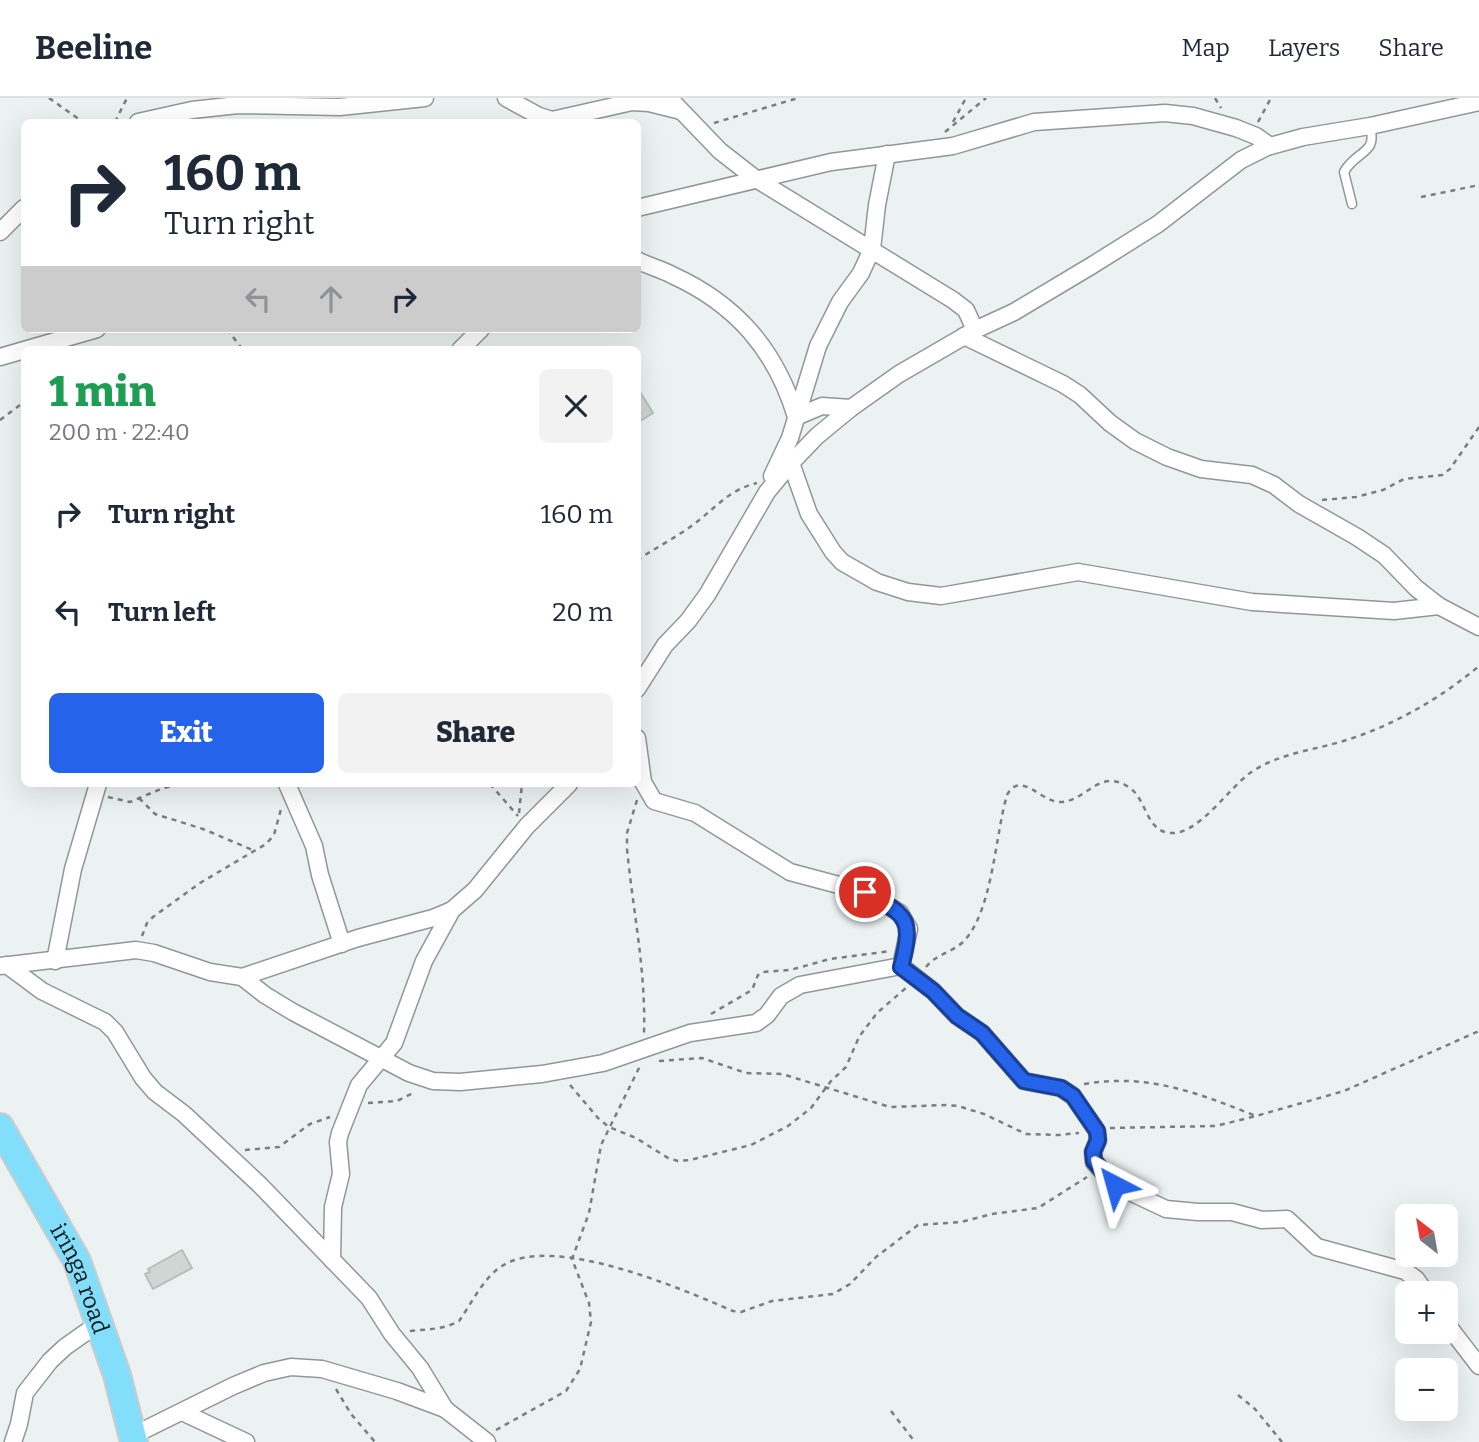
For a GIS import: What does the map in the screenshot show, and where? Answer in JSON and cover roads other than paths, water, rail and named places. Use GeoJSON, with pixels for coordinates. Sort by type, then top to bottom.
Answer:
{"type":"FeatureCollection","features":[{"type":"Feature","properties":{"kind":"highway","name":"iringa road"},"geometry":{"type":"LineString","coordinates":[[0,1127],[77,1261],[117,1375],[133,1439]]}},
{"type":"Feature","properties":{"kind":"street"},"geometry":{"type":"LineString","coordinates":[[174,114],[191,98]]}},
{"type":"Feature","properties":{"kind":"street"},"geometry":{"type":"LineString","coordinates":[[152,119],[237,105],[340,107],[425,98]]}},
{"type":"Feature","properties":{"kind":"street"},"geometry":{"type":"LineString","coordinates":[[506,98],[549,119]]}},
{"type":"Feature","properties":{"kind":"street"},"geometry":{"type":"LineString","coordinates":[[669,98],[720,151],[756,179],[953,300],[965,310],[970,333],[1063,384],[1080,395],[1110,423],[1167,457],[1201,469],[1252,475],[1274,485],[1299,504],[1384,555],[1416,588],[1439,606],[1479,627]]}},
{"type":"Feature","properties":{"kind":"street"},"geometry":{"type":"LineString","coordinates":[[556,119],[632,102],[681,111]]}},
{"type":"Feature","properties":{"kind":"street"},"geometry":{"type":"LineString","coordinates":[[769,486],[790,463],[851,408],[899,374],[970,333],[1014,312],[1120,248],[1158,224],[1241,160],[1270,146],[1303,137],[1479,102]]}},
{"type":"Feature","properties":{"kind":"street"},"geometry":{"type":"LineString","coordinates":[[641,210],[831,162],[933,149],[1034,122],[1166,113],[1212,120],[1256,136],[1270,146]]}},
{"type":"Feature","properties":{"kind":"street"},"geometry":{"type":"LineString","coordinates":[[641,683],[665,645],[688,621],[706,595],[769,486],[790,438],[824,334],[840,302],[861,273],[872,249],[887,154]]}},
{"type":"Feature","properties":{"kind":"street"},"geometry":{"type":"LineString","coordinates":[[0,232],[21,211]]}},
{"type":"Feature","properties":{"kind":"street"},"geometry":{"type":"LineString","coordinates":[[641,262],[688,283],[732,311],[747,326],[779,372],[796,417]]}},
{"type":"Feature","properties":{"kind":"street"},"geometry":{"type":"LineString","coordinates":[[38,346],[83,333]]}},
{"type":"Feature","properties":{"kind":"street"},"geometry":{"type":"LineString","coordinates":[[464,346],[477,333]]}},
{"type":"Feature","properties":{"kind":"street"},"geometry":{"type":"LineString","coordinates":[[0,357],[21,351]]}},
{"type":"Feature","properties":{"kind":"street"},"geometry":{"type":"LineString","coordinates":[[796,417],[822,407],[851,408]]}},
{"type":"Feature","properties":{"kind":"street"},"geometry":{"type":"LineString","coordinates":[[790,463],[809,514],[832,552],[842,562],[877,582],[908,592],[941,596],[1078,572],[1252,602],[1394,611],[1439,606]]}},
{"type":"Feature","properties":{"kind":"street"},"geometry":{"type":"LineString","coordinates":[[641,767],[643,782],[654,801],[695,813],[790,872],[865,892],[900,913],[909,929],[901,967]]}},
{"type":"Feature","properties":{"kind":"street"},"geometry":{"type":"LineString","coordinates":[[288,787],[314,846],[320,875],[342,944]]}},
{"type":"Feature","properties":{"kind":"street"},"geometry":{"type":"LineString","coordinates":[[3,966],[136,950],[154,953],[210,972],[242,977],[433,918],[452,910],[475,890],[527,826],[566,787]]}},
{"type":"Feature","properties":{"kind":"street"},"geometry":{"type":"LineString","coordinates":[[55,961],[73,869],[97,788]]}},
{"type":"Feature","properties":{"kind":"street"},"geometry":{"type":"LineString","coordinates":[[332,1260],[333,1206],[341,1174],[338,1142],[359,1085],[394,1043],[424,961],[452,910]]}},
{"type":"Feature","properties":{"kind":"street"},"geometry":{"type":"LineString","coordinates":[[3,966],[53,997],[105,1021],[155,1092],[184,1114],[261,1185],[369,1297],[392,1334],[420,1368],[445,1409]]}},
{"type":"Feature","properties":{"kind":"street"},"geometry":{"type":"LineString","coordinates":[[242,977],[265,995],[382,1059],[409,1073],[433,1081],[491,1080],[645,1059],[690,1033],[756,1023],[767,1015],[781,996],[800,985],[901,967],[919,979],[957,1016],[982,1033],[1024,1081],[1061,1088],[1070,1093],[1096,1128],[1098,1140],[1093,1157],[1098,1169],[1115,1185],[1161,1208],[1232,1212],[1262,1220],[1287,1219],[1314,1245],[1398,1268],[1417,1281]]}},
{"type":"Feature","properties":{"kind":"street"},"geometry":{"type":"LineString","coordinates":[[13,1442],[25,1393],[50,1361],[99,1323]]}},
{"type":"Feature","properties":{"kind":"street"},"geometry":{"type":"LineString","coordinates":[[1458,1339],[1479,1366]]}},
{"type":"Feature","properties":{"kind":"street"},"geometry":{"type":"LineString","coordinates":[[133,1439],[264,1373],[291,1367],[323,1369],[397,1391],[445,1409],[485,1440]]}},
{"type":"Feature","properties":{"kind":"street"},"geometry":{"type":"LineString","coordinates":[[182,1412],[246,1442]]}},
{"type":"Feature","properties":{"kind":"lane"},"geometry":{"type":"LineString","coordinates":[[1352,205],[1344,172],[1349,164],[1371,147],[1374,137],[1370,125]]}}]}
